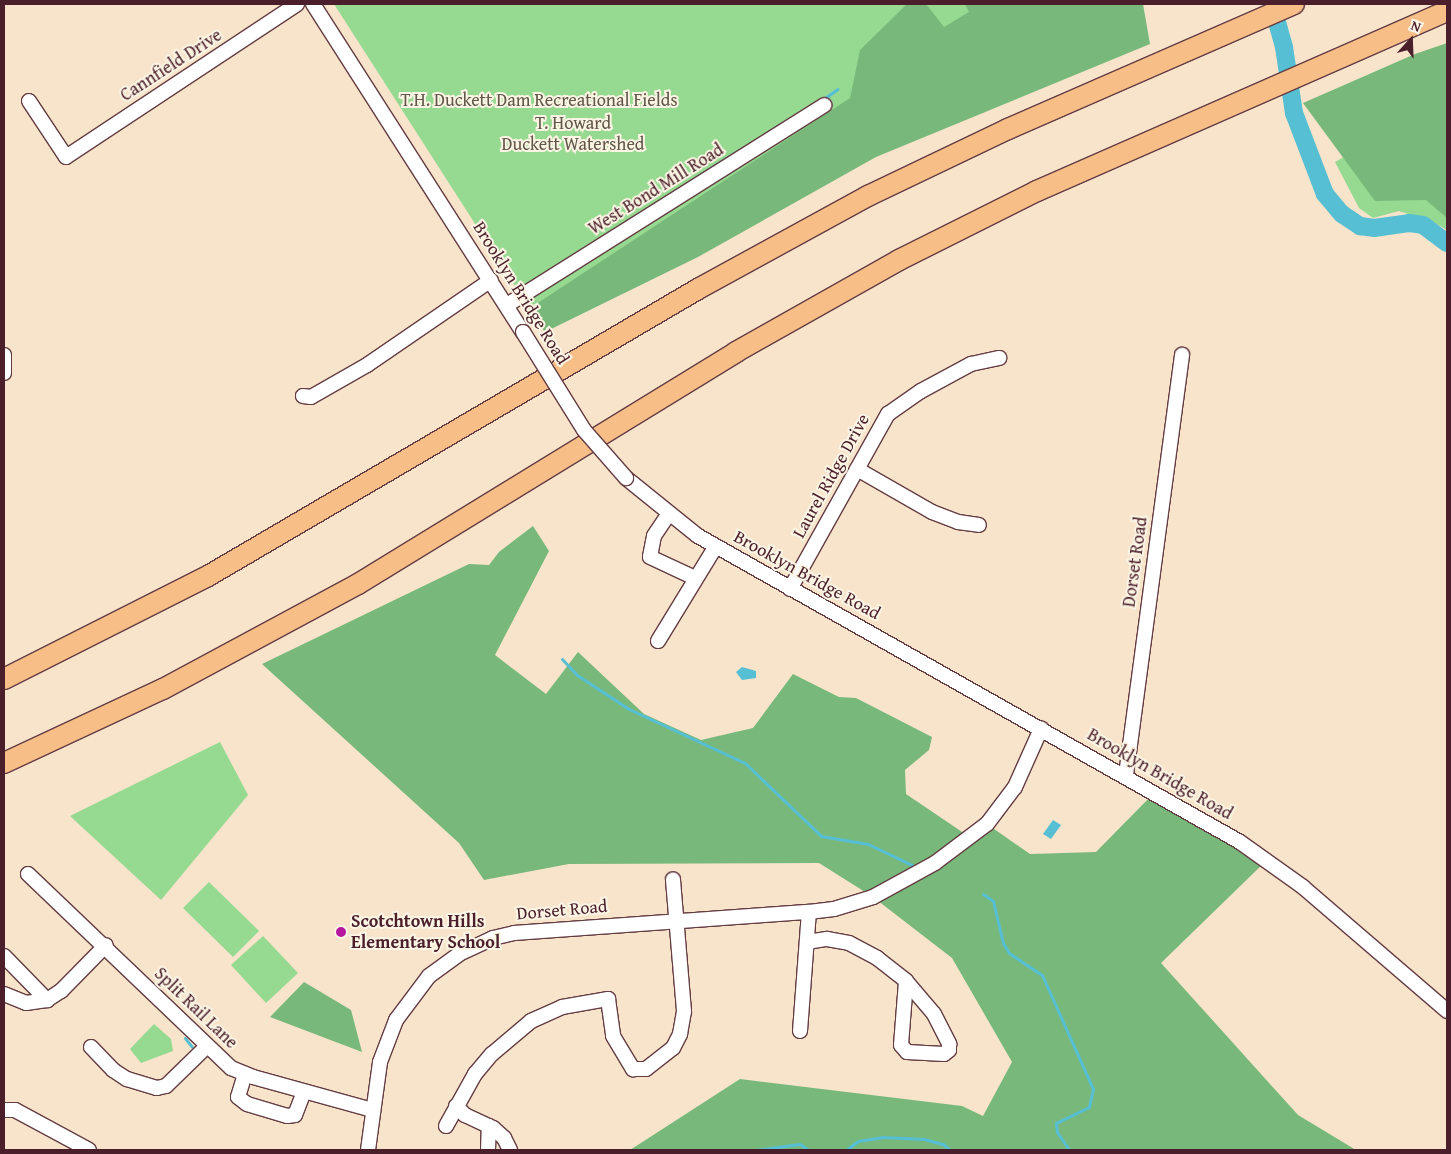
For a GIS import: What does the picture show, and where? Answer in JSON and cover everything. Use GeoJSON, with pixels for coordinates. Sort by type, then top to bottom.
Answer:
{"type":"FeatureCollection","features":[{"type":"Feature","properties":{"kind":"highway"},"geometry":{"type":"LineString","coordinates":[[4,679],[208,576],[777,244],[933,163],[1294,4]]}},
{"type":"Feature","properties":{"kind":"highway"},"geometry":{"type":"LineString","coordinates":[[4,763],[163,689],[350,589],[736,352],[899,260],[1037,191],[1186,124],[1447,12]]}},
{"type":"Feature","properties":{"kind":"street","name":"Cannfield Drive"},"geometry":{"type":"LineString","coordinates":[[29,101],[66,157],[297,4]]}},
{"type":"Feature","properties":{"kind":"street","name":"Brooklyn Bridge Road"},"geometry":{"type":"LineString","coordinates":[[313,4],[507,305],[584,430],[626,478],[668,515],[716,546],[1126,776],[1267,860],[1336,914],[1447,1011]]}},
{"type":"Feature","properties":{"kind":"street","name":"West Bond Mill Road"},"geometry":{"type":"LineString","coordinates":[[507,305],[824,105]]}},
{"type":"Feature","properties":{"kind":"street"},"geometry":{"type":"LineString","coordinates":[[303,396],[311,397],[367,365],[491,280]]}},
{"type":"Feature","properties":{"kind":"street","name":"Dorset Road"},"geometry":{"type":"LineString","coordinates":[[1126,776],[1182,354]]}},
{"type":"Feature","properties":{"kind":"street"},"geometry":{"type":"LineString","coordinates":[[4,355],[4,373]]}},
{"type":"Feature","properties":{"kind":"street","name":"Laurel Ridge Drive"},"geometry":{"type":"LineString","coordinates":[[790,588],[879,425],[898,406],[971,364],[999,358]]}},
{"type":"Feature","properties":{"kind":"street"},"geometry":{"type":"LineString","coordinates":[[857,468],[947,519],[979,525]]}},
{"type":"Feature","properties":{"kind":"street"},"geometry":{"type":"LineString","coordinates":[[668,515],[654,536],[650,557],[695,578]]}},
{"type":"Feature","properties":{"kind":"street"},"geometry":{"type":"LineString","coordinates":[[658,640],[716,546]]}},
{"type":"Feature","properties":{"kind":"street","name":"Dorset Road"},"geometry":{"type":"LineString","coordinates":[[368,1150],[380,1062],[396,1020],[429,976],[459,954],[493,938],[514,933],[809,912],[834,909],[873,897],[916,876],[971,838],[1002,806],[1015,787],[1041,729]]}},
{"type":"Feature","properties":{"kind":"street","name":"Split Rail Lane"},"geometry":{"type":"LineString","coordinates":[[28,874],[106,945],[206,1047],[244,1074],[372,1110]]}},
{"type":"Feature","properties":{"kind":"street"},"geometry":{"type":"LineString","coordinates":[[446,1126],[475,1074],[508,1038],[544,1014],[583,1001],[608,999],[613,1036],[633,1069],[646,1069],[658,1061],[678,1042],[682,1025],[678,921],[673,879]]}},
{"type":"Feature","properties":{"kind":"street"},"geometry":{"type":"LineString","coordinates":[[800,1031],[809,912]]}},
{"type":"Feature","properties":{"kind":"street"},"geometry":{"type":"LineString","coordinates":[[807,942],[827,939],[849,942],[877,958],[906,981],[934,1014],[949,1044],[949,1050],[944,1054],[907,1052],[901,1045],[906,981]]}},
{"type":"Feature","properties":{"kind":"street"},"geometry":{"type":"LineString","coordinates":[[4,994],[26,1003],[47,1000],[61,991],[106,945]]}},
{"type":"Feature","properties":{"kind":"street"},"geometry":{"type":"LineString","coordinates":[[4,956],[47,1000]]}},
{"type":"Feature","properties":{"kind":"street"},"geometry":{"type":"LineString","coordinates":[[91,1047],[113,1070],[130,1081],[157,1088],[166,1086],[206,1047]]}},
{"type":"Feature","properties":{"kind":"street"},"geometry":{"type":"LineString","coordinates":[[244,1074],[238,1097],[246,1104],[287,1116],[296,1115],[304,1092]]}},
{"type":"Feature","properties":{"kind":"street"},"geometry":{"type":"LineString","coordinates":[[456,1106],[465,1115],[490,1126],[504,1138],[510,1150]]}},
{"type":"Feature","properties":{"kind":"street"},"geometry":{"type":"LineString","coordinates":[[4,1110],[14,1110],[89,1150]]}},
{"type":"Feature","properties":{"kind":"street"},"geometry":{"type":"LineString","coordinates":[[488,1150],[490,1126]]}},
{"type":"Feature","properties":{"kind":"green space","name":"T. Howard Duckett Watershed"},"geometry":{"type":"Polygon","coordinates":[[[334,4],[1132,4],[531,311],[334,4]]]}},
{"type":"Feature","properties":{"kind":"green space"},"geometry":{"type":"Polygon","coordinates":[[[907,4],[926,4],[944,27],[969,12],[965,4],[1143,4],[1150,44],[876,157],[698,257],[545,332],[527,310],[850,98],[860,50],[907,4]]]}},
{"type":"Feature","properties":{"kind":"green space"},"geometry":{"type":"Polygon","coordinates":[[[1447,43],[1447,218],[1426,200],[1375,201],[1303,103],[1415,54],[1447,43]]]}},
{"type":"Feature","properties":{"kind":"green space"},"geometry":{"type":"Polygon","coordinates":[[[1447,97],[1447,230],[1433,222],[1399,211],[1373,218],[1359,208],[1335,162],[1447,97]]]}},
{"type":"Feature","properties":{"kind":"green space"},"geometry":{"type":"Polygon","coordinates":[[[533,526],[549,551],[495,655],[546,694],[578,652],[644,714],[701,740],[753,728],[793,674],[839,697],[856,698],[932,737],[929,750],[905,770],[906,794],[971,838],[987,824],[1030,854],[1096,852],[1155,792],[1267,860],[1161,963],[1298,1115],[1356,1150],[630,1150],[740,1079],[962,1106],[983,1116],[1012,1062],[952,958],[873,897],[819,863],[569,864],[484,880],[459,843],[262,664],[469,564],[489,565],[499,552],[533,526]]]}},
{"type":"Feature","properties":{"kind":"green space"},"geometry":{"type":"Polygon","coordinates":[[[220,742],[248,795],[161,900],[70,816],[220,742]]]}},
{"type":"Feature","properties":{"kind":"green space"},"geometry":{"type":"Polygon","coordinates":[[[209,882],[259,931],[233,957],[183,908],[209,882]]]}},
{"type":"Feature","properties":{"kind":"green space"},"geometry":{"type":"Polygon","coordinates":[[[263,936],[298,973],[266,1003],[231,965],[263,936]]]}},
{"type":"Feature","properties":{"kind":"green space"},"geometry":{"type":"Polygon","coordinates":[[[304,982],[351,1010],[362,1052],[270,1017],[304,982]]]}},
{"type":"Feature","properties":{"kind":"green space"},"geometry":{"type":"Polygon","coordinates":[[[154,1024],[171,1039],[173,1051],[141,1063],[130,1049],[154,1024]]]}},
{"type":"Feature","properties":{"kind":"water"},"geometry":{"type":"Polygon","coordinates":[[[742,667],[756,671],[756,678],[742,680],[736,672],[742,667]]]}},
{"type":"Feature","properties":{"kind":"water"},"geometry":{"type":"Polygon","coordinates":[[[1053,820],[1061,825],[1051,839],[1043,834],[1053,820]]]}},
{"type":"Feature","properties":{"kind":"waterway"},"geometry":{"type":"LineString","coordinates":[[1272,4],[1284,47],[1294,113],[1325,194],[1342,214],[1360,226],[1374,228],[1409,223],[1423,225],[1447,243]]}},
{"type":"Feature","properties":{"kind":"waterway"},"geometry":{"type":"LineString","coordinates":[[822,100],[838,89]]}},
{"type":"Feature","properties":{"kind":"waterway"},"geometry":{"type":"LineString","coordinates":[[696,177],[784,122]]}},
{"type":"Feature","properties":{"kind":"waterway"},"geometry":{"type":"LineString","coordinates":[[562,659],[577,675],[629,709],[745,763],[821,836],[868,844],[912,865]]}},
{"type":"Feature","properties":{"kind":"waterway"},"geometry":{"type":"LineString","coordinates":[[983,894],[993,901],[1003,943],[1009,953],[1042,975],[1093,1089],[1089,1107],[1056,1123],[1057,1132],[1069,1150]]}},
{"type":"Feature","properties":{"kind":"waterway"},"geometry":{"type":"LineString","coordinates":[[185,1038],[192,1047]]}},
{"type":"Feature","properties":{"kind":"waterway"},"geometry":{"type":"LineString","coordinates":[[846,1150],[858,1141],[882,1137],[924,1139],[943,1144],[950,1150]]}},
{"type":"Feature","properties":{"kind":"waterway"},"geometry":{"type":"LineString","coordinates":[[756,1150],[800,1144],[808,1150]]}},
{"type":"Feature","properties":{"kind":"place","name":"Scotchtown Hills Elementary School"},"geometry":{"type":"Point","coordinates":[341,932]}},
{"type":"Feature","properties":{"kind":"park label","name":"T.H. Duckett Dam Recreational Fields"},"geometry":{"type":"Point","coordinates":[539,100]}}]}
